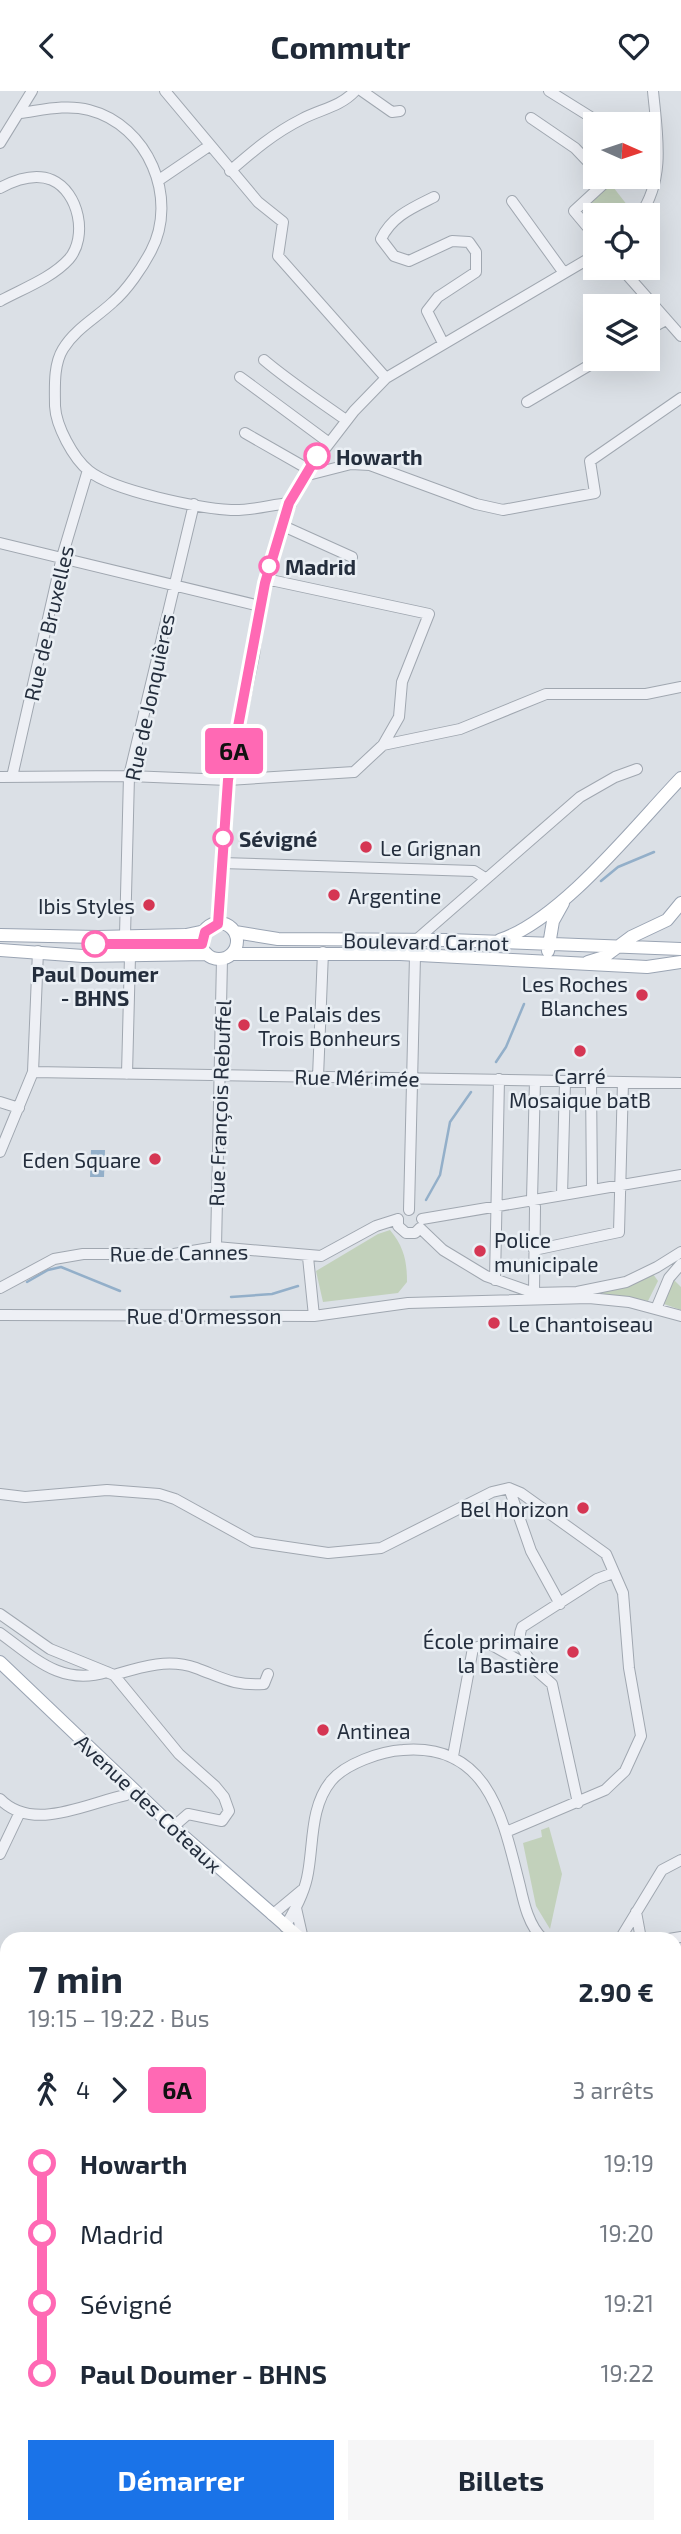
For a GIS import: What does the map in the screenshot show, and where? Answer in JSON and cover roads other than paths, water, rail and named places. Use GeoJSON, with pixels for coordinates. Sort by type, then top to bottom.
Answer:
{"type":"FeatureCollection","features":[{"type":"Feature","properties":{"kind":"main road"},"geometry":{"type":"LineString","coordinates":[[496,941],[522,930],[567,897],[681,778]]}},
{"type":"Feature","properties":{"kind":"main road"},"geometry":{"type":"LineString","coordinates":[[548,962],[548,943],[555,916],[567,897]]}},
{"type":"Feature","properties":{"kind":"main road"},"geometry":{"type":"LineString","coordinates":[[617,948],[631,937],[667,920],[681,904]]}},
{"type":"Feature","properties":{"kind":"main road"},"geometry":{"type":"LineString","coordinates":[[0,935],[186,935],[205,932],[218,924],[228,925],[235,932],[237,946],[227,956],[130,956],[0,950]]}},
{"type":"Feature","properties":{"kind":"main road"},"geometry":{"type":"LineString","coordinates":[[205,932],[202,944],[207,954]]}},
{"type":"Feature","properties":{"kind":"main road","name":"Boulevard Carnot"},"geometry":{"type":"LineString","coordinates":[[235,932],[278,939],[496,941],[681,949]]}},
{"type":"Feature","properties":{"kind":"main road","name":"Boulevard Carnot"},"geometry":{"type":"LineString","coordinates":[[586,962],[600,959],[617,948]]}},
{"type":"Feature","properties":{"kind":"main road","name":"Boulevard Carnot"},"geometry":{"type":"LineString","coordinates":[[227,956],[323,952],[657,967],[681,962]]}},
{"type":"Feature","properties":{"kind":"main road","name":"Avenue des Coteaux"},"geometry":{"type":"LineString","coordinates":[[0,1662],[173,1827],[292,1932]]}},
{"type":"Feature","properties":{"kind":"street"},"geometry":{"type":"LineString","coordinates":[[0,143],[32,91]]}},
{"type":"Feature","properties":{"kind":"street"},"geometry":{"type":"LineString","coordinates":[[165,91],[230,171],[258,202],[283,222],[278,256],[386,378]]}},
{"type":"Feature","properties":{"kind":"street"},"geometry":{"type":"LineString","coordinates":[[230,171],[268,137],[306,117],[339,105],[355,91]]}},
{"type":"Feature","properties":{"kind":"street"},"geometry":{"type":"LineString","coordinates":[[362,91],[392,112],[400,111]]}},
{"type":"Feature","properties":{"kind":"street"},"geometry":{"type":"LineString","coordinates":[[550,91],[583,112]]}},
{"type":"Feature","properties":{"kind":"street"},"geometry":{"type":"LineString","coordinates":[[647,203],[659,167],[653,91]]}},
{"type":"Feature","properties":{"kind":"street"},"geometry":{"type":"LineString","coordinates":[[20,113],[62,108],[90,110],[118,125],[144,146],[159,180],[161,214],[152,250],[115,300],[83,326],[61,351],[57,370],[56,418],[88,470],[116,484],[194,504],[233,510],[289,503]]}},
{"type":"Feature","properties":{"kind":"street"},"geometry":{"type":"LineString","coordinates":[[531,118],[583,156]]}},
{"type":"Feature","properties":{"kind":"street"},"geometry":{"type":"LineString","coordinates":[[159,180],[209,146]]}},
{"type":"Feature","properties":{"kind":"street"},"geometry":{"type":"LineString","coordinates":[[0,188],[15,180],[51,180],[63,188],[75,205],[79,226],[77,245],[69,259],[0,301]]}},
{"type":"Feature","properties":{"kind":"street"},"geometry":{"type":"LineString","coordinates":[[583,222],[574,211],[595,189]]}},
{"type":"Feature","properties":{"kind":"street"},"geometry":{"type":"LineString","coordinates":[[434,197],[400,214],[387,226],[381,239],[394,256],[409,261],[452,241],[469,242],[476,251],[477,272],[438,297],[427,311],[443,343]]}},
{"type":"Feature","properties":{"kind":"street"},"geometry":{"type":"LineString","coordinates":[[512,201],[564,273]]}},
{"type":"Feature","properties":{"kind":"street"},"geometry":{"type":"LineString","coordinates":[[218,924],[228,780],[254,655],[260,606],[289,503],[328,442],[386,378],[583,262]]}},
{"type":"Feature","properties":{"kind":"street"},"geometry":{"type":"LineString","coordinates":[[631,280],[681,336]]}},
{"type":"Feature","properties":{"kind":"street"},"geometry":{"type":"LineString","coordinates":[[660,323],[666,320]]}},
{"type":"Feature","properties":{"kind":"street"},"geometry":{"type":"LineString","coordinates":[[264,360],[293,385],[315,396],[346,420]]}},
{"type":"Feature","properties":{"kind":"street"},"geometry":{"type":"LineString","coordinates":[[527,402],[583,369]]}},
{"type":"Feature","properties":{"kind":"street"},"geometry":{"type":"LineString","coordinates":[[240,377],[328,442]]}},
{"type":"Feature","properties":{"kind":"street"},"geometry":{"type":"LineString","coordinates":[[245,433],[306,473],[351,464],[370,465],[476,504],[503,510],[595,493],[590,461],[681,398]]}},
{"type":"Feature","properties":{"kind":"street","name":"Rue de Bruxelles"},"geometry":{"type":"LineString","coordinates":[[6,777],[62,557],[88,470]]}},
{"type":"Feature","properties":{"kind":"street","name":"Rue de Jonquières"},"geometry":{"type":"LineString","coordinates":[[125,935],[129,776],[194,504]]}},
{"type":"Feature","properties":{"kind":"street"},"geometry":{"type":"LineString","coordinates":[[281,525],[352,557]]}},
{"type":"Feature","properties":{"kind":"street"},"geometry":{"type":"LineString","coordinates":[[0,543],[260,606]]}},
{"type":"Feature","properties":{"kind":"street"},"geometry":{"type":"LineString","coordinates":[[6,777],[129,776],[228,780],[354,772],[383,745],[399,717],[402,682],[429,614],[266,579]]}},
{"type":"Feature","properties":{"kind":"street"},"geometry":{"type":"LineString","coordinates":[[383,745],[460,729],[546,694],[646,694],[681,687]]}},
{"type":"Feature","properties":{"kind":"street"},"geometry":{"type":"LineString","coordinates":[[415,941],[580,797],[615,777],[637,769]]}},
{"type":"Feature","properties":{"kind":"street"},"geometry":{"type":"LineString","coordinates":[[221,863],[474,871],[485,878]]}},
{"type":"Feature","properties":{"kind":"street"},"geometry":{"type":"LineString","coordinates":[[667,920],[681,914]]}},
{"type":"Feature","properties":{"kind":"street"},"geometry":{"type":"LineString","coordinates":[[0,1152],[33,1072],[38,951]]}},
{"type":"Feature","properties":{"kind":"street"},"geometry":{"type":"LineString","coordinates":[[318,1077],[323,952]]}},
{"type":"Feature","properties":{"kind":"street"},"geometry":{"type":"LineString","coordinates":[[127,1074],[130,956]]}},
{"type":"Feature","properties":{"kind":"street","name":"Rue François Rebuffel"},"geometry":{"type":"LineString","coordinates":[[216,1247],[219,1075],[227,956]]}},
{"type":"Feature","properties":{"kind":"street"},"geometry":{"type":"LineString","coordinates":[[409,1210],[415,956]]}},
{"type":"Feature","properties":{"kind":"street","name":"Rue Mérimée"},"geometry":{"type":"LineString","coordinates":[[33,1072],[681,1083]]}},
{"type":"Feature","properties":{"kind":"street"},"geometry":{"type":"LineString","coordinates":[[495,1280],[499,1079]]}},
{"type":"Feature","properties":{"kind":"street"},"geometry":{"type":"LineString","coordinates":[[534,1293],[536,1207],[532,1199],[535,1081]]}},
{"type":"Feature","properties":{"kind":"street"},"geometry":{"type":"LineString","coordinates":[[562,1195],[565,1081]]}},
{"type":"Feature","properties":{"kind":"street"},"geometry":{"type":"LineString","coordinates":[[592,1082],[592,1190]]}},
{"type":"Feature","properties":{"kind":"street"},"geometry":{"type":"LineString","coordinates":[[534,1250],[619,1232],[623,1082]]}},
{"type":"Feature","properties":{"kind":"street"},"geometry":{"type":"LineString","coordinates":[[0,1102],[19,1108]]}},
{"type":"Feature","properties":{"kind":"street"},"geometry":{"type":"LineString","coordinates":[[681,1175],[496,1206],[421,1224],[415,1233],[406,1233],[398,1226],[402,1213],[409,1210],[418,1213],[421,1224],[443,1250],[495,1280],[534,1293],[598,1289],[635,1278],[681,1252]]}},
{"type":"Feature","properties":{"kind":"street","name":"Rue de Cannes"},"geometry":{"type":"LineString","coordinates":[[0,1288],[54,1259],[83,1254],[174,1254],[216,1247],[308,1257],[327,1255],[376,1226],[398,1219]]}},
{"type":"Feature","properties":{"kind":"street"},"geometry":{"type":"LineString","coordinates":[[308,1257],[314,1316]]}},
{"type":"Feature","properties":{"kind":"street"},"geometry":{"type":"LineString","coordinates":[[656,1309],[679,1270],[664,1263]]}},
{"type":"Feature","properties":{"kind":"street"},"geometry":{"type":"LineString","coordinates":[[504,1301],[508,1296],[507,1285]]}},
{"type":"Feature","properties":{"kind":"street"},"geometry":{"type":"LineString","coordinates":[[504,1301],[600,1298],[681,1316]]}},
{"type":"Feature","properties":{"kind":"street","name":"Rue d'Ormesson"},"geometry":{"type":"LineString","coordinates":[[0,1315],[314,1316],[408,1303],[504,1301]]}},
{"type":"Feature","properties":{"kind":"street"},"geometry":{"type":"LineString","coordinates":[[509,1488],[531,1551],[561,1604]]}},
{"type":"Feature","properties":{"kind":"street"},"geometry":{"type":"LineString","coordinates":[[0,1494],[25,1497],[107,1490],[159,1495],[175,1499],[253,1542],[328,1553],[382,1548],[492,1492],[509,1488],[531,1499],[606,1554],[623,1593],[629,1668],[640,1736],[634,1756],[616,1781],[605,1790],[506,1832]]}},
{"type":"Feature","properties":{"kind":"street"},"geometry":{"type":"LineString","coordinates":[[536,1670],[522,1646],[520,1632],[528,1622],[561,1604],[597,1579],[613,1573]]}},
{"type":"Feature","properties":{"kind":"street"},"geometry":{"type":"LineString","coordinates":[[0,1614],[50,1649],[111,1674],[179,1754],[215,1786],[227,1801],[229,1811],[222,1821],[188,1814],[173,1827]]}},
{"type":"Feature","properties":{"kind":"street"},"geometry":{"type":"LineString","coordinates":[[0,1633],[52,1670],[79,1678],[165,1663],[194,1667],[242,1685],[264,1684],[268,1674]]}},
{"type":"Feature","properties":{"kind":"street"},"geometry":{"type":"LineString","coordinates":[[453,1756],[473,1648],[490,1644],[545,1676],[556,1692],[578,1803]]}},
{"type":"Feature","properties":{"kind":"street"},"geometry":{"type":"LineString","coordinates":[[285,1927],[304,1888],[318,1806],[332,1779],[361,1762],[394,1751],[424,1748],[453,1756],[479,1778],[506,1832],[524,1904],[538,1932]]}},
{"type":"Feature","properties":{"kind":"street"},"geometry":{"type":"LineString","coordinates":[[0,1798],[20,1812],[53,1814],[134,1790]]}},
{"type":"Feature","properties":{"kind":"street"},"geometry":{"type":"LineString","coordinates":[[0,1854],[20,1812]]}},
{"type":"Feature","properties":{"kind":"street"},"geometry":{"type":"LineString","coordinates":[[624,1932],[662,1870],[681,1860]]}},
{"type":"Feature","properties":{"kind":"street"},"geometry":{"type":"LineString","coordinates":[[272,1915],[304,1888]]}},
{"type":"Feature","properties":{"kind":"street"},"geometry":{"type":"LineString","coordinates":[[296,1907],[301,1932]]}},
{"type":"Feature","properties":{"kind":"street"},"geometry":{"type":"LineString","coordinates":[[636,1912],[640,1932]]}},
{"type":"Feature","properties":{"kind":"water"},"geometry":{"type":"Polygon","coordinates":[[[91,1150],[105,1150],[104,1177],[90,1177],[91,1150]]]}},
{"type":"Feature","properties":{"kind":"waterway"},"geometry":{"type":"LineString","coordinates":[[601,881],[618,867],[654,852]]}},
{"type":"Feature","properties":{"kind":"waterway"},"geometry":{"type":"LineString","coordinates":[[496,1062],[506,1047],[524,1004]]}},
{"type":"Feature","properties":{"kind":"waterway"},"geometry":{"type":"LineString","coordinates":[[426,1200],[440,1175],[450,1122],[471,1092]]}},
{"type":"Feature","properties":{"kind":"waterway"},"geometry":{"type":"LineString","coordinates":[[27,1282],[48,1270],[61,1267],[120,1291]]}},
{"type":"Feature","properties":{"kind":"waterway"},"geometry":{"type":"LineString","coordinates":[[231,1297],[272,1294],[298,1286]]}},
{"type":"Feature","properties":{"kind":"place","name":"Howarth"},"geometry":{"type":"Point","coordinates":[317,456]}},
{"type":"Feature","properties":{"kind":"place","name":"Madrid"},"geometry":{"type":"Point","coordinates":[269,566]}},
{"type":"Feature","properties":{"kind":"place","name":"Sévigné"},"geometry":{"type":"Point","coordinates":[223,838]}},
{"type":"Feature","properties":{"kind":"place","name":"Le Grignan"},"geometry":{"type":"Point","coordinates":[366,847]}},
{"type":"Feature","properties":{"kind":"place","name":"Argentine"},"geometry":{"type":"Point","coordinates":[334,895]}},
{"type":"Feature","properties":{"kind":"place","name":"Ibis Styles"},"geometry":{"type":"Point","coordinates":[149,905]}},
{"type":"Feature","properties":{"kind":"place","name":"Paul Doumer - BHNS"},"geometry":{"type":"Point","coordinates":[95,944]}},
{"type":"Feature","properties":{"kind":"place","name":"Les Roches Blanches"},"geometry":{"type":"Point","coordinates":[642,995]}},
{"type":"Feature","properties":{"kind":"place","name":"Le Palais des Trois Bonheurs"},"geometry":{"type":"Point","coordinates":[244,1025]}},
{"type":"Feature","properties":{"kind":"place","name":"Carré Mosaique batB"},"geometry":{"type":"Point","coordinates":[580,1051]}},
{"type":"Feature","properties":{"kind":"place","name":"Eden Square"},"geometry":{"type":"Point","coordinates":[155,1159]}},
{"type":"Feature","properties":{"kind":"place","name":"Police municipale"},"geometry":{"type":"Point","coordinates":[480,1251]}},
{"type":"Feature","properties":{"kind":"place","name":"Le Chantoiseau"},"geometry":{"type":"Point","coordinates":[494,1323]}},
{"type":"Feature","properties":{"kind":"place","name":"Bel Horizon"},"geometry":{"type":"Point","coordinates":[583,1508]}},
{"type":"Feature","properties":{"kind":"place","name":"École primaire la Bastière"},"geometry":{"type":"Point","coordinates":[573,1652]}},
{"type":"Feature","properties":{"kind":"place","name":"Antinea"},"geometry":{"type":"Point","coordinates":[323,1730]}}]}
